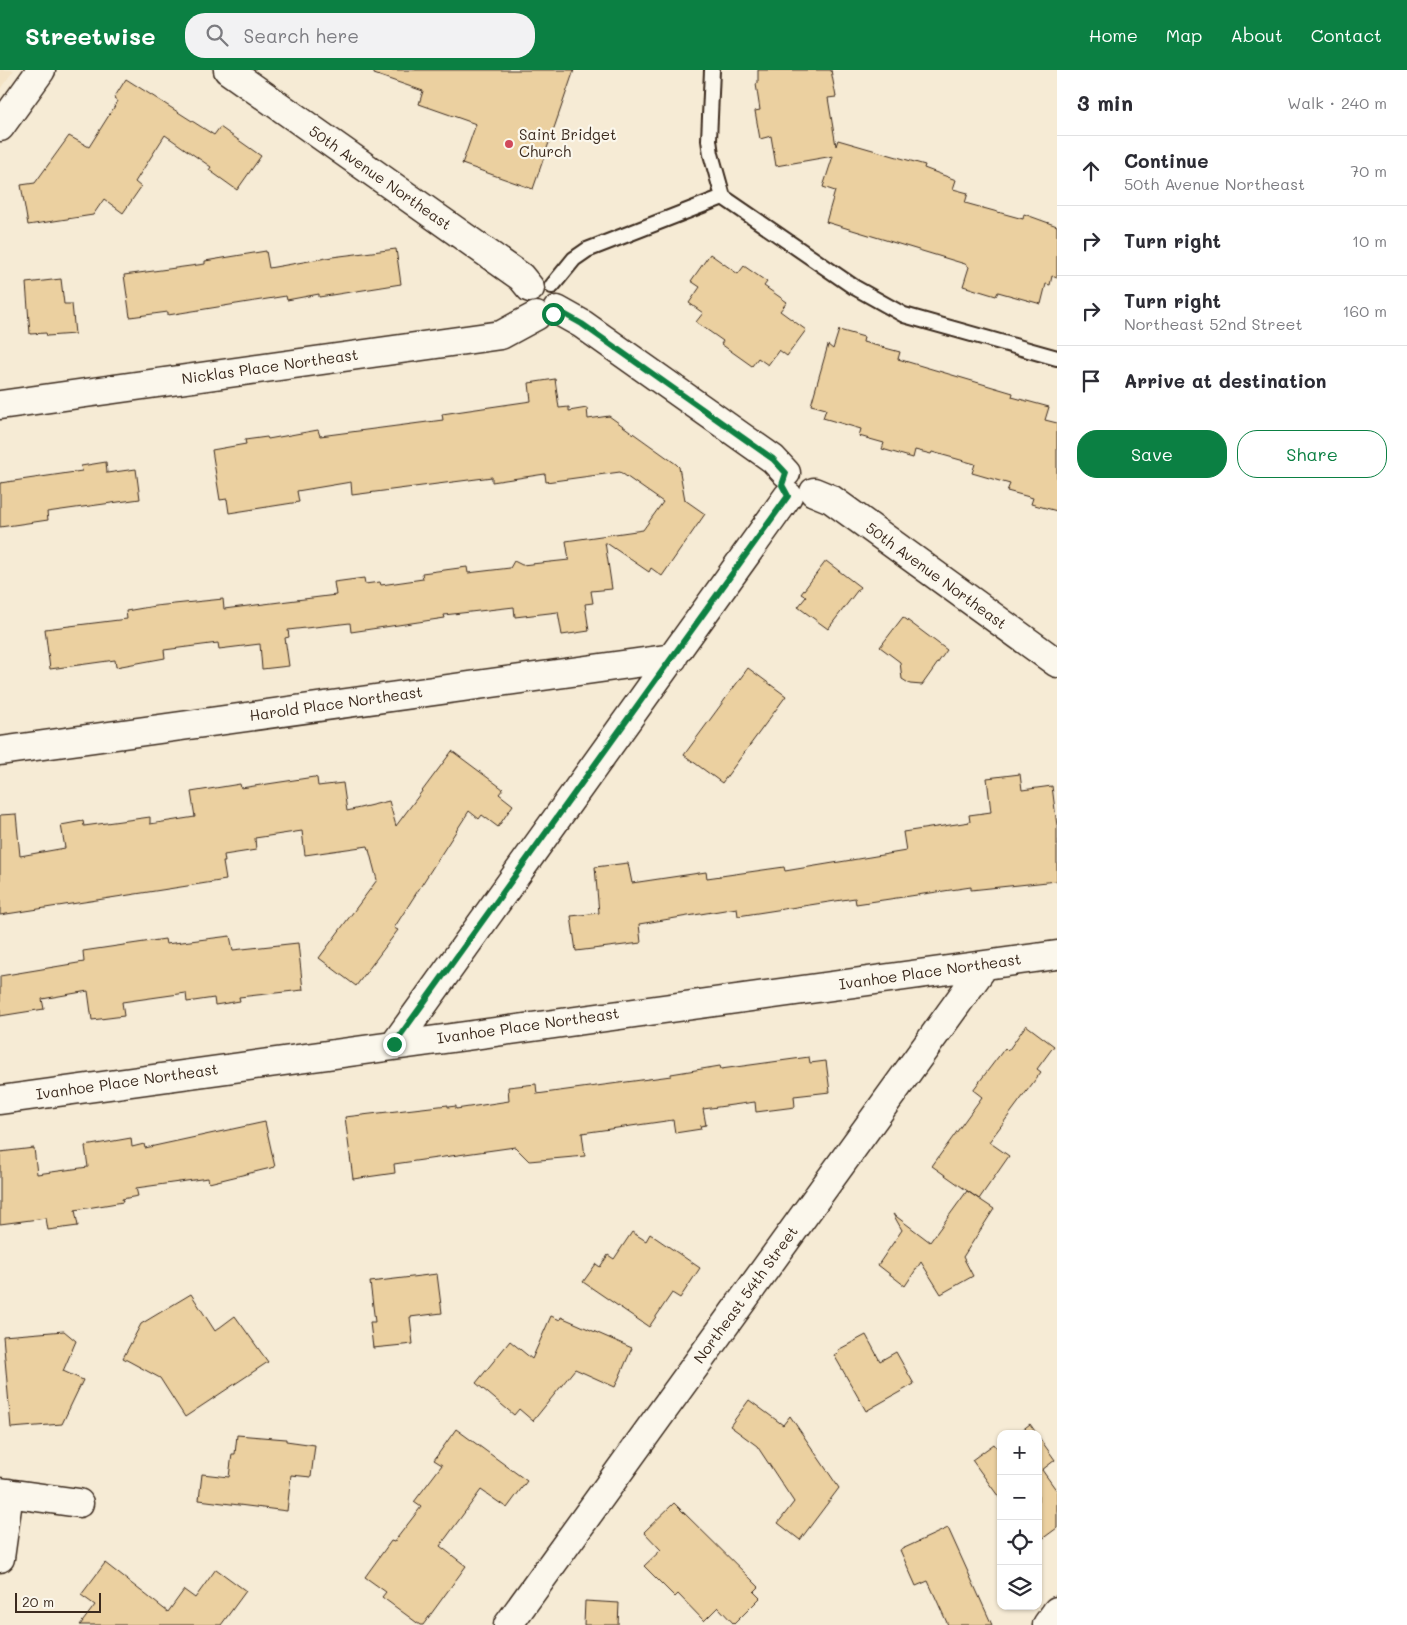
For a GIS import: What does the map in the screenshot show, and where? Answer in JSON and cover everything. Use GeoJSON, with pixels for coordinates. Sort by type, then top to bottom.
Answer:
{"type":"FeatureCollection","features":[{"type":"Feature","properties":{"kind":"street"},"geometry":{"type":"LineString","coordinates":[[0,127],[42,70]]}},
{"type":"Feature","properties":{"kind":"street","name":"50th Avenue Northeast"},"geometry":{"type":"LineString","coordinates":[[228,70],[521,277],[544,300],[582,324],[773,459],[796,487],[831,499],[1057,663]]}},
{"type":"Feature","properties":{"kind":"street","name":"Nicklas Place Northeast"},"geometry":{"type":"LineString","coordinates":[[0,405],[501,334],[544,300]]}},
{"type":"Feature","properties":{"kind":"street"},"geometry":{"type":"LineString","coordinates":[[394,1044],[796,487]]}},
{"type":"Feature","properties":{"kind":"street","name":"Harold Place Northeast"},"geometry":{"type":"LineString","coordinates":[[0,751],[673,658]]}},
{"type":"Feature","properties":{"kind":"street","name":"Ivanhoe Place Northeast"},"geometry":{"type":"LineString","coordinates":[[0,1100],[394,1044],[1057,955]]}},
{"type":"Feature","properties":{"kind":"street","name":"Northeast 54th Street"},"geometry":{"type":"LineString","coordinates":[[508,1625],[985,965]]}},
{"type":"Feature","properties":{"kind":"street"},"geometry":{"type":"LineString","coordinates":[[0,1558],[4,1493],[79,1503]]}},
{"type":"Feature","properties":{"kind":"street"},"geometry":{"type":"LineString","coordinates":[[1047,1625],[1057,1611]]}},
{"type":"Feature","properties":{"kind":"lane"},"geometry":{"type":"LineString","coordinates":[[712,70],[709,140],[723,197],[854,287],[904,314],[1057,358]]}},
{"type":"Feature","properties":{"kind":"lane"},"geometry":{"type":"LineString","coordinates":[[544,300],[574,259],[587,250],[723,197]]}},
{"type":"Feature","properties":{"kind":"shaded area"},"geometry":{"type":"Polygon","coordinates":[[[0,70],[14,70],[0,89],[0,70]]]}},
{"type":"Feature","properties":{"kind":"building","name":"Saint Bridget Church"},"geometry":{"type":"Polygon","coordinates":[[[374,70],[574,70],[533,189],[462,164],[476,124],[419,104],[423,91],[374,74],[374,70]]]}},
{"type":"Feature","properties":{"kind":"building"},"geometry":{"type":"Polygon","coordinates":[[[758,70],[831,70],[836,97],[828,98],[836,146],[838,140],[925,165],[924,168],[956,180],[953,189],[968,193],[965,203],[1023,219],[1024,214],[1057,226],[1057,278],[1052,276],[1050,285],[1046,284],[1041,304],[998,292],[996,296],[963,286],[969,267],[965,264],[826,222],[835,191],[823,187],[833,156],[776,166],[771,136],[760,139],[755,111],[760,110],[756,84],[758,83],[758,70]]]}},
{"type":"Feature","properties":{"kind":"building"},"geometry":{"type":"Polygon","coordinates":[[[126,79],[214,135],[220,127],[261,156],[237,190],[209,170],[211,167],[165,135],[135,182],[141,187],[123,213],[104,199],[93,215],[28,225],[21,185],[35,183],[69,136],[89,147],[118,101],[114,98],[126,79]]]}},
{"type":"Feature","properties":{"kind":"building"},"geometry":{"type":"Polygon","coordinates":[[[396,249],[401,284],[319,297],[319,294],[287,300],[286,296],[168,315],[168,312],[130,317],[124,275],[205,264],[205,261],[266,251],[269,268],[332,257],[396,249]]]}},
{"type":"Feature","properties":{"kind":"building"},"geometry":{"type":"Polygon","coordinates":[[[710,254],[738,274],[744,266],[767,282],[764,286],[787,302],[780,311],[806,330],[787,356],[779,350],[768,365],[758,358],[752,366],[721,344],[723,341],[696,322],[703,313],[689,303],[700,287],[691,281],[710,254]]]}},
{"type":"Feature","properties":{"kind":"building"},"geometry":{"type":"Polygon","coordinates":[[[61,279],[64,304],[72,304],[75,334],[47,336],[46,333],[30,334],[26,283],[61,279]]]}},
{"type":"Feature","properties":{"kind":"building"},"geometry":{"type":"Polygon","coordinates":[[[839,330],[864,337],[863,342],[900,352],[898,359],[1013,393],[1012,397],[1049,407],[1045,420],[1057,423],[1057,511],[1031,504],[1033,498],[1007,491],[1010,484],[972,473],[975,464],[932,452],[931,454],[915,450],[913,458],[882,449],[884,443],[859,436],[861,429],[823,418],[826,409],[811,405],[828,345],[833,349],[839,330]]]}},
{"type":"Feature","properties":{"kind":"building"},"geometry":{"type":"Polygon","coordinates":[[[555,379],[559,408],[569,407],[569,411],[587,408],[588,419],[609,416],[676,464],[679,467],[685,500],[705,514],[662,576],[651,568],[649,572],[605,542],[612,589],[591,591],[593,603],[585,604],[589,631],[562,635],[558,612],[515,617],[514,607],[444,615],[445,618],[351,632],[350,623],[288,630],[289,637],[285,638],[289,666],[262,669],[260,644],[219,649],[218,643],[164,650],[165,658],[116,667],[115,660],[50,669],[45,629],[127,619],[126,611],[155,606],[223,599],[224,609],[336,595],[334,582],[364,578],[365,584],[380,582],[381,585],[423,579],[422,573],[467,567],[468,573],[510,568],[514,561],[522,565],[569,560],[566,541],[643,530],[663,502],[620,472],[546,482],[545,474],[492,482],[492,477],[352,495],[351,482],[297,491],[299,502],[229,513],[227,499],[220,500],[212,450],[246,444],[245,440],[267,437],[268,439],[318,430],[320,436],[443,420],[442,414],[531,401],[529,383],[555,379]]]}},
{"type":"Feature","properties":{"kind":"building"},"geometry":{"type":"Polygon","coordinates":[[[106,462],[107,473],[136,469],[140,499],[47,512],[48,520],[0,527],[0,483],[82,471],[81,466],[106,462]]]}},
{"type":"Feature","properties":{"kind":"building"},"geometry":{"type":"Polygon","coordinates":[[[826,561],[860,587],[828,629],[798,607],[806,597],[801,594],[826,561]]]}},
{"type":"Feature","properties":{"kind":"building"},"geometry":{"type":"Polygon","coordinates":[[[903,617],[947,650],[922,685],[910,684],[902,679],[900,662],[880,647],[903,617]]]}},
{"type":"Feature","properties":{"kind":"building"},"geometry":{"type":"Polygon","coordinates":[[[748,668],[786,696],[722,783],[684,755],[748,668]]]}},
{"type":"Feature","properties":{"kind":"building"},"geometry":{"type":"Polygon","coordinates":[[[452,751],[503,789],[499,794],[513,805],[498,827],[482,815],[479,819],[469,811],[394,928],[398,930],[356,986],[319,958],[377,880],[368,846],[305,855],[302,831],[255,838],[256,850],[224,855],[225,862],[223,862],[226,880],[0,915],[0,815],[16,814],[20,856],[65,848],[61,825],[83,821],[84,826],[150,817],[150,824],[195,817],[191,792],[240,784],[241,788],[314,777],[317,778],[318,786],[343,783],[347,811],[389,801],[396,826],[452,751]]]}},
{"type":"Feature","properties":{"kind":"building"},"geometry":{"type":"Polygon","coordinates":[[[1020,774],[1022,790],[1052,786],[1057,826],[1057,881],[971,890],[971,887],[856,904],[855,898],[738,916],[737,908],[639,924],[641,943],[576,951],[571,916],[599,913],[595,867],[628,863],[632,883],[706,872],[707,878],[784,867],[785,871],[906,851],[903,832],[970,822],[969,815],[991,812],[987,778],[1020,774]]]}},
{"type":"Feature","properties":{"kind":"building"},"geometry":{"type":"Polygon","coordinates":[[[230,936],[233,950],[298,943],[303,990],[239,997],[240,1001],[215,1005],[214,998],[187,1002],[186,993],[122,1002],[124,1016],[92,1020],[88,991],[42,999],[44,1009],[0,1016],[0,976],[84,962],[83,951],[165,939],[166,944],[230,936]]]}},
{"type":"Feature","properties":{"kind":"building"},"geometry":{"type":"Polygon","coordinates":[[[1026,1025],[1054,1046],[1037,1069],[1041,1072],[989,1142],[1009,1156],[979,1199],[932,1166],[982,1097],[973,1090],[1005,1048],[1008,1051],[1026,1025]]]}},
{"type":"Feature","properties":{"kind":"building"},"geometry":{"type":"Polygon","coordinates":[[[809,1057],[810,1063],[826,1061],[830,1092],[794,1096],[795,1107],[756,1112],[755,1102],[703,1109],[706,1125],[700,1126],[701,1129],[675,1133],[673,1120],[582,1133],[585,1156],[529,1161],[515,1147],[394,1164],[395,1173],[353,1179],[345,1117],[448,1105],[448,1107],[456,1106],[456,1109],[509,1101],[508,1087],[536,1084],[537,1094],[671,1076],[671,1074],[720,1066],[721,1069],[809,1057]]]}},
{"type":"Feature","properties":{"kind":"building"},"geometry":{"type":"Polygon","coordinates":[[[265,1122],[275,1167],[209,1183],[208,1178],[136,1188],[138,1196],[122,1199],[123,1202],[75,1210],[78,1226],[48,1230],[46,1218],[0,1224],[0,1152],[34,1148],[37,1174],[88,1167],[85,1146],[131,1138],[132,1147],[144,1144],[145,1148],[265,1122]]]}},
{"type":"Feature","properties":{"kind":"building"},"geometry":{"type":"Polygon","coordinates":[[[967,1191],[994,1209],[963,1257],[973,1276],[941,1294],[921,1262],[905,1286],[878,1265],[902,1230],[893,1214],[930,1242],[967,1191]]]}},
{"type":"Feature","properties":{"kind":"building"},"geometry":{"type":"Polygon","coordinates":[[[632,1232],[646,1241],[650,1234],[700,1268],[680,1298],[672,1293],[649,1327],[583,1282],[596,1264],[600,1267],[608,1255],[614,1259],[632,1232]]]}},
{"type":"Feature","properties":{"kind":"building"},"geometry":{"type":"Polygon","coordinates":[[[437,1274],[442,1313],[410,1317],[413,1344],[373,1348],[370,1322],[375,1322],[370,1282],[437,1274]]]}},
{"type":"Feature","properties":{"kind":"building"},"geometry":{"type":"Polygon","coordinates":[[[191,1294],[215,1331],[235,1316],[268,1362],[185,1417],[160,1378],[123,1358],[141,1324],[191,1294]]]}},
{"type":"Feature","properties":{"kind":"building"},"geometry":{"type":"Polygon","coordinates":[[[551,1316],[560,1320],[561,1317],[632,1348],[615,1387],[575,1369],[533,1421],[519,1409],[514,1415],[476,1383],[510,1341],[532,1359],[551,1316]]]}},
{"type":"Feature","properties":{"kind":"building"},"geometry":{"type":"Polygon","coordinates":[[[64,1331],[76,1341],[63,1371],[83,1380],[62,1424],[11,1428],[3,1336],[64,1331]]]}},
{"type":"Feature","properties":{"kind":"building"},"geometry":{"type":"Polygon","coordinates":[[[866,1335],[880,1361],[896,1352],[914,1384],[866,1411],[834,1355],[839,1352],[838,1350],[866,1335]]]}},
{"type":"Feature","properties":{"kind":"building"},"geometry":{"type":"Polygon","coordinates":[[[749,1400],[783,1425],[790,1416],[839,1488],[800,1540],[778,1523],[794,1502],[757,1446],[730,1426],[749,1400]]]}},
{"type":"Feature","properties":{"kind":"building"},"geometry":{"type":"Polygon","coordinates":[[[1030,1424],[1034,1430],[1022,1430],[1030,1424]]]}},
{"type":"Feature","properties":{"kind":"building"},"geometry":{"type":"Polygon","coordinates":[[[456,1429],[527,1481],[507,1508],[481,1490],[440,1546],[466,1566],[423,1625],[420,1625],[382,1597],[386,1592],[365,1577],[391,1541],[394,1542],[421,1507],[414,1502],[442,1465],[434,1460],[456,1429]]]}},
{"type":"Feature","properties":{"kind":"building"},"geometry":{"type":"Polygon","coordinates":[[[237,1435],[286,1439],[286,1441],[315,1445],[311,1477],[291,1475],[287,1511],[199,1500],[202,1474],[229,1477],[232,1454],[235,1454],[237,1435]]]}},
{"type":"Feature","properties":{"kind":"building"},"geometry":{"type":"Polygon","coordinates":[[[1042,1442],[1055,1460],[1042,1470],[1042,1442]]]}},
{"type":"Feature","properties":{"kind":"building"},"geometry":{"type":"Polygon","coordinates":[[[994,1444],[997,1448],[997,1494],[972,1460],[994,1444]]]}},
{"type":"Feature","properties":{"kind":"building"},"geometry":{"type":"Polygon","coordinates":[[[1042,1470],[1057,1491],[1057,1528],[1042,1539],[1042,1470]]]}},
{"type":"Feature","properties":{"kind":"building"},"geometry":{"type":"Polygon","coordinates":[[[674,1503],[759,1587],[754,1592],[760,1598],[734,1624],[718,1607],[704,1621],[678,1594],[675,1597],[644,1566],[661,1550],[644,1532],[674,1503]]]}},
{"type":"Feature","properties":{"kind":"building"},"geometry":{"type":"Polygon","coordinates":[[[948,1528],[992,1625],[948,1625],[928,1581],[916,1586],[900,1550],[948,1528]]]}},
{"type":"Feature","properties":{"kind":"building"},"geometry":{"type":"Polygon","coordinates":[[[105,1563],[168,1612],[184,1590],[195,1598],[216,1569],[246,1591],[221,1625],[80,1625],[95,1605],[81,1595],[105,1563]]]}},
{"type":"Feature","properties":{"kind":"building"},"geometry":{"type":"Polygon","coordinates":[[[585,1601],[619,1603],[618,1625],[584,1625],[585,1601]]]}},
{"type":"Feature","properties":{"kind":"place","name":"Saint Bridget Church"},"geometry":{"type":"Point","coordinates":[509,144]}},
{"type":"Feature","properties":{"kind":"route"},"geometry":{"type":"LineString","coordinates":[[394,1044],[788,496],[782,485],[786,473],[773,459],[582,324],[557,310],[553,314]]}}]}
